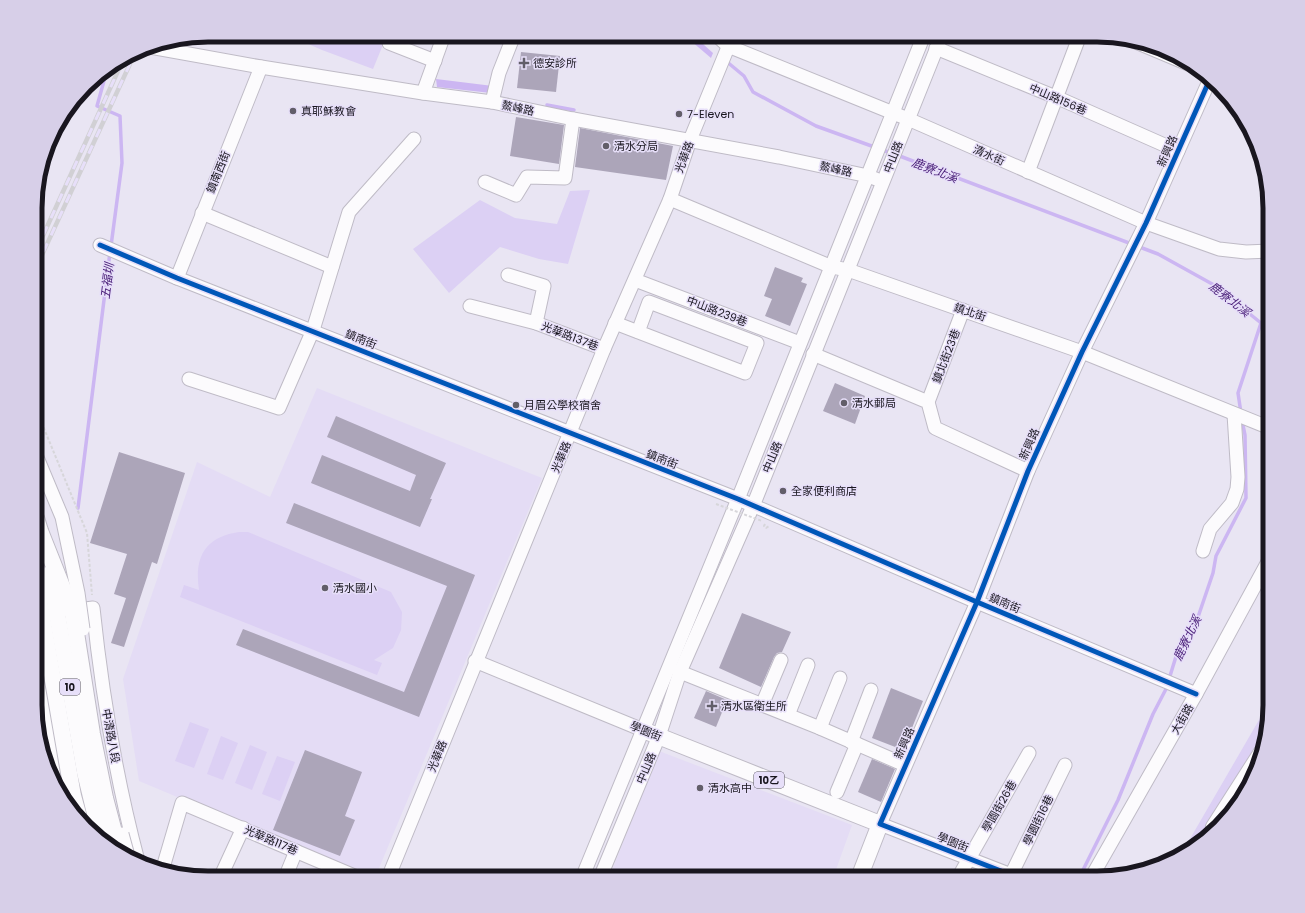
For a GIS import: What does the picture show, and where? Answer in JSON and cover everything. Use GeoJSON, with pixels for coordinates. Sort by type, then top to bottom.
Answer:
{"type":"FeatureCollection","features":[{"type":"Feature","properties":{"kind":"main road"},"geometry":{"type":"LineString","coordinates":[[42,535],[73,614],[93,741],[105,798],[117,844]]}},
{"type":"Feature","properties":{"kind":"main road","name":"10"},"geometry":{"type":"LineString","coordinates":[[42,540],[48,562],[85,772],[99,831]]}},
{"type":"Feature","properties":{"kind":"main road","name":"10"},"geometry":{"type":"LineString","coordinates":[[42,617],[76,805]]}},
{"type":"Feature","properties":{"kind":"main road"},"geometry":{"type":"LineString","coordinates":[[42,710],[55,768]]}},
{"type":"Feature","properties":{"kind":"main road","name":"學園街"},"geometry":{"type":"LineString","coordinates":[[643,730],[880,824]]}},
{"type":"Feature","properties":{"kind":"main road"},"geometry":{"type":"LineString","coordinates":[[1221,816],[1248,774]]}},
{"type":"Feature","properties":{"kind":"main road","name":"新興路"},"geometry":{"type":"LineString","coordinates":[[862,871],[880,824]]}},
{"type":"Feature","properties":{"kind":"street"},"geometry":{"type":"LineString","coordinates":[[389,42],[435,60]]}},
{"type":"Feature","properties":{"kind":"street"},"geometry":{"type":"LineString","coordinates":[[423,93],[441,42]]}},
{"type":"Feature","properties":{"kind":"street"},"geometry":{"type":"LineString","coordinates":[[492,102],[499,73],[511,42]]}},
{"type":"Feature","properties":{"kind":"street","name":"光華路"},"geometry":{"type":"LineString","coordinates":[[391,871],[475,661],[604,349],[670,199],[690,140],[731,42]]}},
{"type":"Feature","properties":{"kind":"street","name":"清水街"},"geometry":{"type":"LineString","coordinates":[[733,42],[892,114],[908,119],[1146,223],[1219,249],[1246,252],[1263,251]]}},
{"type":"Feature","properties":{"kind":"street","name":"中山路"},"geometry":{"type":"LineString","coordinates":[[585,871],[738,499],[921,42]]}},
{"type":"Feature","properties":{"kind":"street","name":"中山路"},"geometry":{"type":"LineString","coordinates":[[603,871],[659,736],[680,672],[753,506],[939,42]]}},
{"type":"Feature","properties":{"kind":"street"},"geometry":{"type":"LineString","coordinates":[[1028,172],[1058,98],[1078,42]]}},
{"type":"Feature","properties":{"kind":"street","name":"中山路156巷"},"geometry":{"type":"LineString","coordinates":[[936,48],[1058,98],[1178,151]]}},
{"type":"Feature","properties":{"kind":"street","name":"鰲峰路"},"geometry":{"type":"LineString","coordinates":[[163,49],[261,67],[423,93],[492,102],[868,176],[883,182]]}},
{"type":"Feature","properties":{"kind":"street","name":"鎮南西街"},"geometry":{"type":"LineString","coordinates":[[177,278],[261,67]]}},
{"type":"Feature","properties":{"kind":"street","name":"新興路"},"geometry":{"type":"LineString","coordinates":[[880,824],[904,765],[977,602],[1028,471],[1082,352],[1146,223],[1208,84]]}},
{"type":"Feature","properties":{"kind":"street"},"geometry":{"type":"LineString","coordinates":[[485,182],[516,195],[527,177],[565,178],[573,119]]}},
{"type":"Feature","properties":{"kind":"street"},"geometry":{"type":"LineString","coordinates":[[189,379],[279,408],[313,330],[349,212],[414,139]]}},
{"type":"Feature","properties":{"kind":"street","name":"鎮北街"},"geometry":{"type":"LineString","coordinates":[[670,199],[832,267],[848,270],[1082,352],[1263,425]]}},
{"type":"Feature","properties":{"kind":"street"},"geometry":{"type":"LineString","coordinates":[[202,213],[332,267]]}},
{"type":"Feature","properties":{"kind":"street","name":"鎮南街"},"geometry":{"type":"LineString","coordinates":[[107,248],[177,278],[313,330],[570,434],[738,499],[1196,694]]}},
{"type":"Feature","properties":{"kind":"street","name":"光華路137巷"},"geometry":{"type":"LineString","coordinates":[[508,275],[544,286],[536,323]]}},
{"type":"Feature","properties":{"kind":"street","name":"中山路239巷"},"geometry":{"type":"LineString","coordinates":[[635,280],[800,343]]}},
{"type":"Feature","properties":{"kind":"street"},"geometry":{"type":"LineString","coordinates":[[615,323],[638,332],[745,373],[757,342],[649,302],[638,332]]}},
{"type":"Feature","properties":{"kind":"street","name":"光華路137巷"},"geometry":{"type":"LineString","coordinates":[[470,306],[536,323],[604,349]]}},
{"type":"Feature","properties":{"kind":"street","name":"鎮北街23巷"},"geometry":{"type":"LineString","coordinates":[[928,402],[963,310]]}},
{"type":"Feature","properties":{"kind":"street"},"geometry":{"type":"LineString","coordinates":[[813,354],[928,402],[936,428],[1028,471]]}},
{"type":"Feature","properties":{"kind":"street"},"geometry":{"type":"LineString","coordinates":[[1203,551],[1210,529],[1232,503],[1237,489],[1238,477],[1234,414]]}},
{"type":"Feature","properties":{"kind":"street"},"geometry":{"type":"LineString","coordinates":[[42,469],[62,517],[78,593],[106,771],[126,850]]}},
{"type":"Feature","properties":{"kind":"street","name":"大街路"},"geometry":{"type":"LineString","coordinates":[[1095,871],[1196,694],[1263,571]]}},
{"type":"Feature","properties":{"kind":"street"},"geometry":{"type":"LineString","coordinates":[[42,615],[94,608]]}},
{"type":"Feature","properties":{"kind":"street","name":"中清路八段"},"geometry":{"type":"LineString","coordinates":[[94,608],[100,677],[124,808],[136,855]]}},
{"type":"Feature","properties":{"kind":"street"},"geometry":{"type":"LineString","coordinates":[[762,705],[781,660]]}},
{"type":"Feature","properties":{"kind":"street","name":"學園街"},"geometry":{"type":"LineString","coordinates":[[475,661],[643,730]]}},
{"type":"Feature","properties":{"kind":"street"},"geometry":{"type":"LineString","coordinates":[[788,715],[808,665]]}},
{"type":"Feature","properties":{"kind":"street"},"geometry":{"type":"LineString","coordinates":[[680,672],[820,728],[904,765]]}},
{"type":"Feature","properties":{"kind":"street"},"geometry":{"type":"LineString","coordinates":[[820,728],[840,678]]}},
{"type":"Feature","properties":{"kind":"street"},"geometry":{"type":"LineString","coordinates":[[837,792],[871,690]]}},
{"type":"Feature","properties":{"kind":"street","name":"學園街26巷"},"geometry":{"type":"LineString","coordinates":[[962,871],[1029,753]]}},
{"type":"Feature","properties":{"kind":"street","name":"學園街16巷"},"geometry":{"type":"LineString","coordinates":[[1017,871],[1065,765]]}},
{"type":"Feature","properties":{"kind":"street","name":"光華路117巷"},"geometry":{"type":"LineString","coordinates":[[164,865],[182,803],[343,871]]}},
{"type":"Feature","properties":{"kind":"street","name":"學園街"},"geometry":{"type":"LineString","coordinates":[[880,824],[1001,871]]}},
{"type":"Feature","properties":{"kind":"street"},"geometry":{"type":"LineString","coordinates":[[223,871],[243,828]]}},
{"type":"Feature","properties":{"kind":"street"},"geometry":{"type":"LineString","coordinates":[[288,871],[296,851]]}},
{"type":"Feature","properties":{"kind":"path"},"geometry":{"type":"LineString","coordinates":[[42,424],[88,533],[94,608]]}},
{"type":"Feature","properties":{"kind":"path"},"geometry":{"type":"LineString","coordinates":[[716,504],[762,521]]}},
{"type":"Feature","properties":{"kind":"shaded area"},"geometry":{"type":"Polygon","coordinates":[[[304,42],[384,42],[373,69],[304,42]]]}},
{"type":"Feature","properties":{"kind":"shaded area"},"geometry":{"type":"Polygon","coordinates":[[[692,42],[701,42],[713,53],[711,58],[692,42]]]}},
{"type":"Feature","properties":{"kind":"shaded area"},"geometry":{"type":"Polygon","coordinates":[[[436,79],[493,86],[491,93],[437,87],[436,79]]]}},
{"type":"Feature","properties":{"kind":"shaded area"},"geometry":{"type":"Polygon","coordinates":[[[590,190],[568,264],[539,259],[500,247],[449,293],[413,249],[480,200],[515,218],[557,224],[570,191],[590,190]]]}},
{"type":"Feature","properties":{"kind":"shaded area","name":"清水國小"},"geometry":{"type":"Polygon","coordinates":[[[317,388],[542,478],[378,871],[354,871],[139,781],[123,679],[197,462],[270,497],[317,388]]]}},
{"type":"Feature","properties":{"kind":"shaded area"},"geometry":{"type":"Polygon","coordinates":[[[239,532],[248,532],[391,592],[402,612],[401,630],[393,648],[374,660],[382,663],[377,675],[180,597],[184,585],[199,590],[198,568],[200,558],[204,550],[218,539],[239,532]]]}},
{"type":"Feature","properties":{"kind":"shaded area"},"geometry":{"type":"Polygon","coordinates":[[[1263,713],[1260,738],[1250,769],[1241,788],[1222,815],[1207,830],[1187,844],[1263,713]]]}},
{"type":"Feature","properties":{"kind":"shaded area"},"geometry":{"type":"Polygon","coordinates":[[[190,722],[209,729],[194,768],[175,761],[190,722]]]}},
{"type":"Feature","properties":{"kind":"shaded area"},"geometry":{"type":"Polygon","coordinates":[[[221,736],[238,743],[223,780],[207,774],[221,736]]]}},
{"type":"Feature","properties":{"kind":"shaded area"},"geometry":{"type":"Polygon","coordinates":[[[250,745],[267,752],[252,790],[235,783],[250,745]]]}},
{"type":"Feature","properties":{"kind":"shaded area","name":"清水高中"},"geometry":{"type":"Polygon","coordinates":[[[659,751],[852,825],[836,871],[612,871],[659,751]]]}},
{"type":"Feature","properties":{"kind":"shaded area"},"geometry":{"type":"Polygon","coordinates":[[[277,756],[295,762],[280,801],[262,794],[277,756]]]}},
{"type":"Feature","properties":{"kind":"building"},"geometry":{"type":"Polygon","coordinates":[[[521,52],[560,56],[556,92],[517,88],[521,52]]]}},
{"type":"Feature","properties":{"kind":"building"},"geometry":{"type":"Polygon","coordinates":[[[516,117],[564,125],[559,164],[510,156],[516,117]]]}},
{"type":"Feature","properties":{"kind":"building"},"geometry":{"type":"Polygon","coordinates":[[[580,128],[673,146],[666,180],[575,167],[580,128]]]}},
{"type":"Feature","properties":{"kind":"building"},"geometry":{"type":"Polygon","coordinates":[[[775,267],[803,278],[801,282],[807,284],[790,326],[765,316],[772,299],[764,296],[775,267]]]}},
{"type":"Feature","properties":{"kind":"building","name":"清水郵局"},"geometry":{"type":"Polygon","coordinates":[[[835,383],[865,396],[855,424],[823,411],[835,383]]]}},
{"type":"Feature","properties":{"kind":"building"},"geometry":{"type":"Polygon","coordinates":[[[336,416],[446,463],[430,499],[432,499],[420,527],[311,483],[322,455],[410,491],[416,475],[327,437],[336,416]]]}},
{"type":"Feature","properties":{"kind":"building"},"geometry":{"type":"Polygon","coordinates":[[[119,452],[185,473],[157,564],[152,562],[124,647],[111,643],[126,598],[114,594],[127,554],[90,543],[119,452]]]}},
{"type":"Feature","properties":{"kind":"building"},"geometry":{"type":"Polygon","coordinates":[[[294,503],[475,575],[419,717],[236,645],[243,629],[404,692],[447,586],[286,523],[294,503]]]}},
{"type":"Feature","properties":{"kind":"building"},"geometry":{"type":"Polygon","coordinates":[[[742,613],[791,632],[782,652],[777,653],[774,657],[761,687],[719,668],[742,613]]]}},
{"type":"Feature","properties":{"kind":"building"},"geometry":{"type":"Polygon","coordinates":[[[891,688],[923,701],[903,750],[872,738],[891,688]]]}},
{"type":"Feature","properties":{"kind":"building","name":"清水區衛生所"},"geometry":{"type":"Polygon","coordinates":[[[706,691],[727,700],[716,727],[694,718],[706,691]]]}},
{"type":"Feature","properties":{"kind":"building"},"geometry":{"type":"Polygon","coordinates":[[[305,750],[362,772],[345,816],[355,820],[340,856],[273,830],[305,750]]]}},
{"type":"Feature","properties":{"kind":"building"},"geometry":{"type":"Polygon","coordinates":[[[872,759],[895,769],[881,802],[858,792],[872,759]]]}},
{"type":"Feature","properties":{"kind":"waterway","name":"鹿寮北溪"},"geometry":{"type":"LineString","coordinates":[[726,61],[744,76],[753,92],[816,126],[891,153]]}},
{"type":"Feature","properties":{"kind":"waterway","name":"五福圳"},"geometry":{"type":"LineString","coordinates":[[105,78],[97,106],[120,116],[122,163],[111,246]]}},
{"type":"Feature","properties":{"kind":"waterway"},"geometry":{"type":"LineString","coordinates":[[547,105],[574,110]]}},
{"type":"Feature","properties":{"kind":"waterway","name":"鹿寮北溪"},"geometry":{"type":"LineString","coordinates":[[897,155],[1158,254],[1214,285],[1261,323],[1238,393],[1241,413]]}},
{"type":"Feature","properties":{"kind":"waterway","name":"五福圳"},"geometry":{"type":"LineString","coordinates":[[78,508],[110,252]]}},
{"type":"Feature","properties":{"kind":"waterway","name":"鹿寮北溪"},"geometry":{"type":"LineString","coordinates":[[1082,871],[1118,800],[1153,714],[1166,689],[1178,650],[1197,620],[1213,573],[1216,556],[1246,498],[1245,435],[1242,420]]}},
{"type":"Feature","properties":{"kind":"railway"},"geometry":{"type":"LineString","coordinates":[[42,255],[132,60]]}},
{"type":"Feature","properties":{"kind":"railway"},"geometry":{"type":"LineString","coordinates":[[42,238],[120,68]]}},
{"type":"Feature","properties":{"kind":"cycle path"},"geometry":{"type":"LineString","coordinates":[[1001,871],[880,824],[977,602],[1028,471],[1082,352],[1146,223],[1208,84]]}},
{"type":"Feature","properties":{"kind":"cycle path"},"geometry":{"type":"LineString","coordinates":[[100,245],[177,278],[738,499],[1196,694]]}},
{"type":"Feature","properties":{"kind":"place","name":"德安診所"},"geometry":{"type":"Point","coordinates":[524,63]}},
{"type":"Feature","properties":{"kind":"place","name":"真耶穌教會"},"geometry":{"type":"Point","coordinates":[293,111]}},
{"type":"Feature","properties":{"kind":"place","name":"7-Eleven"},"geometry":{"type":"Point","coordinates":[679,114]}},
{"type":"Feature","properties":{"kind":"place","name":"清水分局"},"geometry":{"type":"Point","coordinates":[606,146]}},
{"type":"Feature","properties":{"kind":"place","name":"清水郵局"},"geometry":{"type":"Point","coordinates":[844,403]}},
{"type":"Feature","properties":{"kind":"place","name":"月眉公學校宿舍"},"geometry":{"type":"Point","coordinates":[516,405]}},
{"type":"Feature","properties":{"kind":"place","name":"全家便利商店"},"geometry":{"type":"Point","coordinates":[783,491]}},
{"type":"Feature","properties":{"kind":"place","name":"清水國小"},"geometry":{"type":"Point","coordinates":[325,588]}},
{"type":"Feature","properties":{"kind":"place","name":"清水區衛生所"},"geometry":{"type":"Point","coordinates":[712,706]}},
{"type":"Feature","properties":{"kind":"place","name":"清水高中"},"geometry":{"type":"Point","coordinates":[700,788]}}]}
